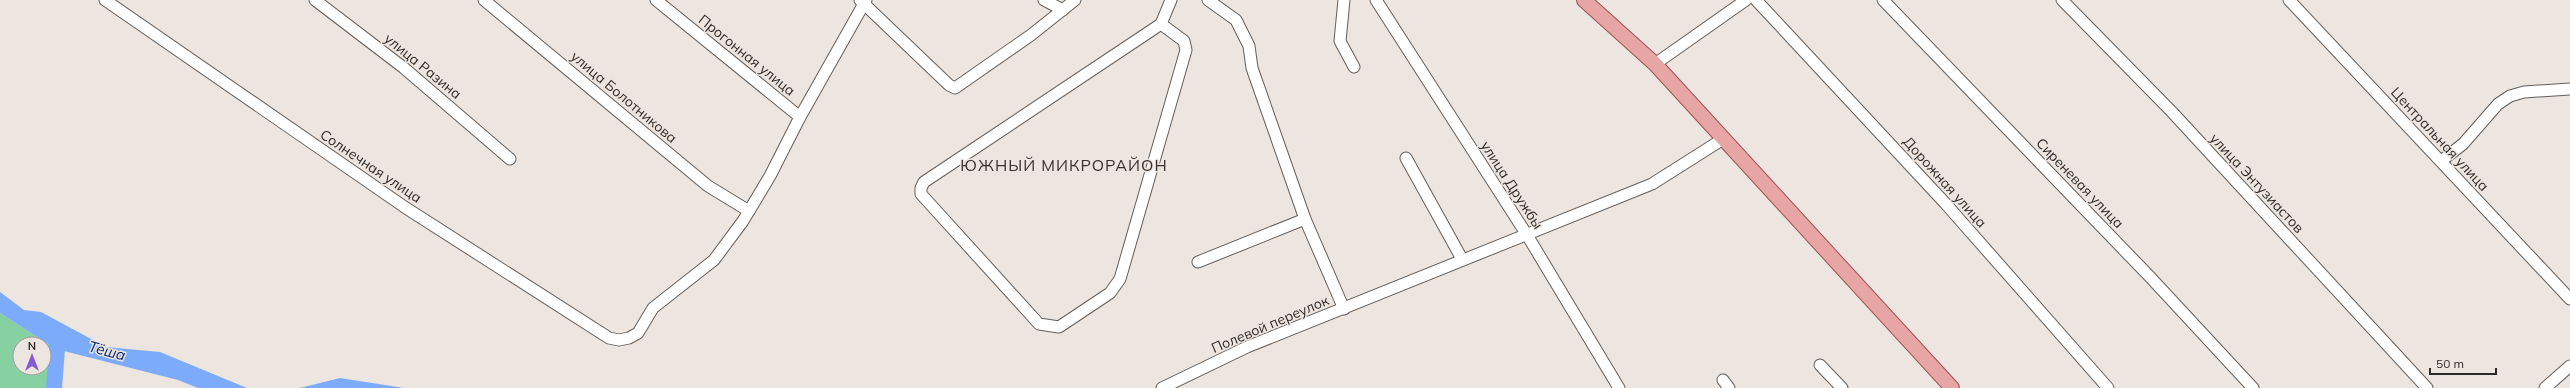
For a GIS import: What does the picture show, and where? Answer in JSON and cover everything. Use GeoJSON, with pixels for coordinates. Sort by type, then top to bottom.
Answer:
{"type":"FeatureCollection","features":[{"type":"Feature","properties":{"kind":"main road"},"geometry":{"type":"LineString","coordinates":[[1584,0],[1655,64],[1952,388]]}},
{"type":"Feature","properties":{"kind":"street","name":"Солнечная улица"},"geometry":{"type":"LineString","coordinates":[[105,0],[406,208],[609,338],[619,340],[628,338],[638,333],[653,308],[714,260],[749,211]]}},
{"type":"Feature","properties":{"kind":"street","name":"улица Разина"},"geometry":{"type":"LineString","coordinates":[[315,0],[404,68],[510,158]]}},
{"type":"Feature","properties":{"kind":"street","name":"улица Болотникова"},"geometry":{"type":"LineString","coordinates":[[484,0],[708,186],[749,211]]}},
{"type":"Feature","properties":{"kind":"street","name":"Прогонная улица"},"geometry":{"type":"LineString","coordinates":[[656,0],[800,117]]}},
{"type":"Feature","properties":{"kind":"street"},"geometry":{"type":"LineString","coordinates":[[1044,0],[1063,10]]}},
{"type":"Feature","properties":{"kind":"street"},"geometry":{"type":"LineString","coordinates":[[749,211],[770,176],[863,1],[949,85],[955,88],[1031,35],[1075,0]]}},
{"type":"Feature","properties":{"kind":"street"},"geometry":{"type":"LineString","coordinates":[[1161,24],[1184,41],[1186,50],[1120,279],[1110,293],[1059,327],[1039,324],[921,194],[920,188],[924,182],[1161,24],[1171,0]]}},
{"type":"Feature","properties":{"kind":"street","name":"Полевой переулок"},"geometry":{"type":"LineString","coordinates":[[1162,388],[1247,347],[1344,309],[1305,219],[1252,68],[1249,46],[1236,20],[1208,0]]}},
{"type":"Feature","properties":{"kind":"street"},"geometry":{"type":"LineString","coordinates":[[1344,0],[1340,41],[1354,67]]}},
{"type":"Feature","properties":{"kind":"street","name":"улица Дружбы"},"geometry":{"type":"LineString","coordinates":[[1376,0],[1527,235],[1619,388]]}},
{"type":"Feature","properties":{"kind":"street"},"geometry":{"type":"LineString","coordinates":[[1655,64],[1746,0]]}},
{"type":"Feature","properties":{"kind":"street","name":"Дорожная улица"},"geometry":{"type":"LineString","coordinates":[[1756,0],[1945,203],[2108,388]]}},
{"type":"Feature","properties":{"kind":"street","name":"Сиреневая улица"},"geometry":{"type":"LineString","coordinates":[[1883,0],[2151,278],[2253,388]]}},
{"type":"Feature","properties":{"kind":"street","name":"улица Энтузиастов"},"geometry":{"type":"LineString","coordinates":[[2062,0],[2172,112],[2427,388]]}},
{"type":"Feature","properties":{"kind":"street","name":"Центральная улица"},"geometry":{"type":"LineString","coordinates":[[2288,0],[2570,299]]}},
{"type":"Feature","properties":{"kind":"street"},"geometry":{"type":"LineString","coordinates":[[2441,161],[2463,144],[2498,104],[2510,96],[2524,92],[2570,89]]}},
{"type":"Feature","properties":{"kind":"street"},"geometry":{"type":"LineString","coordinates":[[1344,309],[1462,259],[1527,235],[1652,184],[1723,139]]}},
{"type":"Feature","properties":{"kind":"street"},"geometry":{"type":"LineString","coordinates":[[1406,158],[1462,259]]}},
{"type":"Feature","properties":{"kind":"street"},"geometry":{"type":"LineString","coordinates":[[1198,262],[1305,219]]}},
{"type":"Feature","properties":{"kind":"street"},"geometry":{"type":"LineString","coordinates":[[1820,365],[1842,388]]}},
{"type":"Feature","properties":{"kind":"street"},"geometry":{"type":"LineString","coordinates":[[2546,388],[2570,366]]}},
{"type":"Feature","properties":{"kind":"green space"},"geometry":{"type":"Polygon","coordinates":[[[0,313],[36,336],[12,336],[12,376],[52,376],[52,346],[56,349],[54,388],[0,388],[0,313]]]}},
{"type":"Feature","properties":{"kind":"water","name":"Тёша"},"geometry":{"type":"Polygon","coordinates":[[[0,292],[24,310],[41,312],[106,347],[160,352],[247,388],[198,388],[178,380],[56,349],[52,346],[52,336],[36,336],[0,313],[0,292]]]}},
{"type":"Feature","properties":{"kind":"water"},"geometry":{"type":"Polygon","coordinates":[[[340,378],[404,388],[300,388],[340,378]]]}},
{"type":"Feature","properties":{"kind":"waterway"},"geometry":{"type":"LineString","coordinates":[[54,388],[58,336]]}},
{"type":"Feature","properties":{"kind":"district","name":"ЮЖНЫЙ МИКРОРАЙОН"},"geometry":{"type":"Point","coordinates":[1064,165]}}]}
